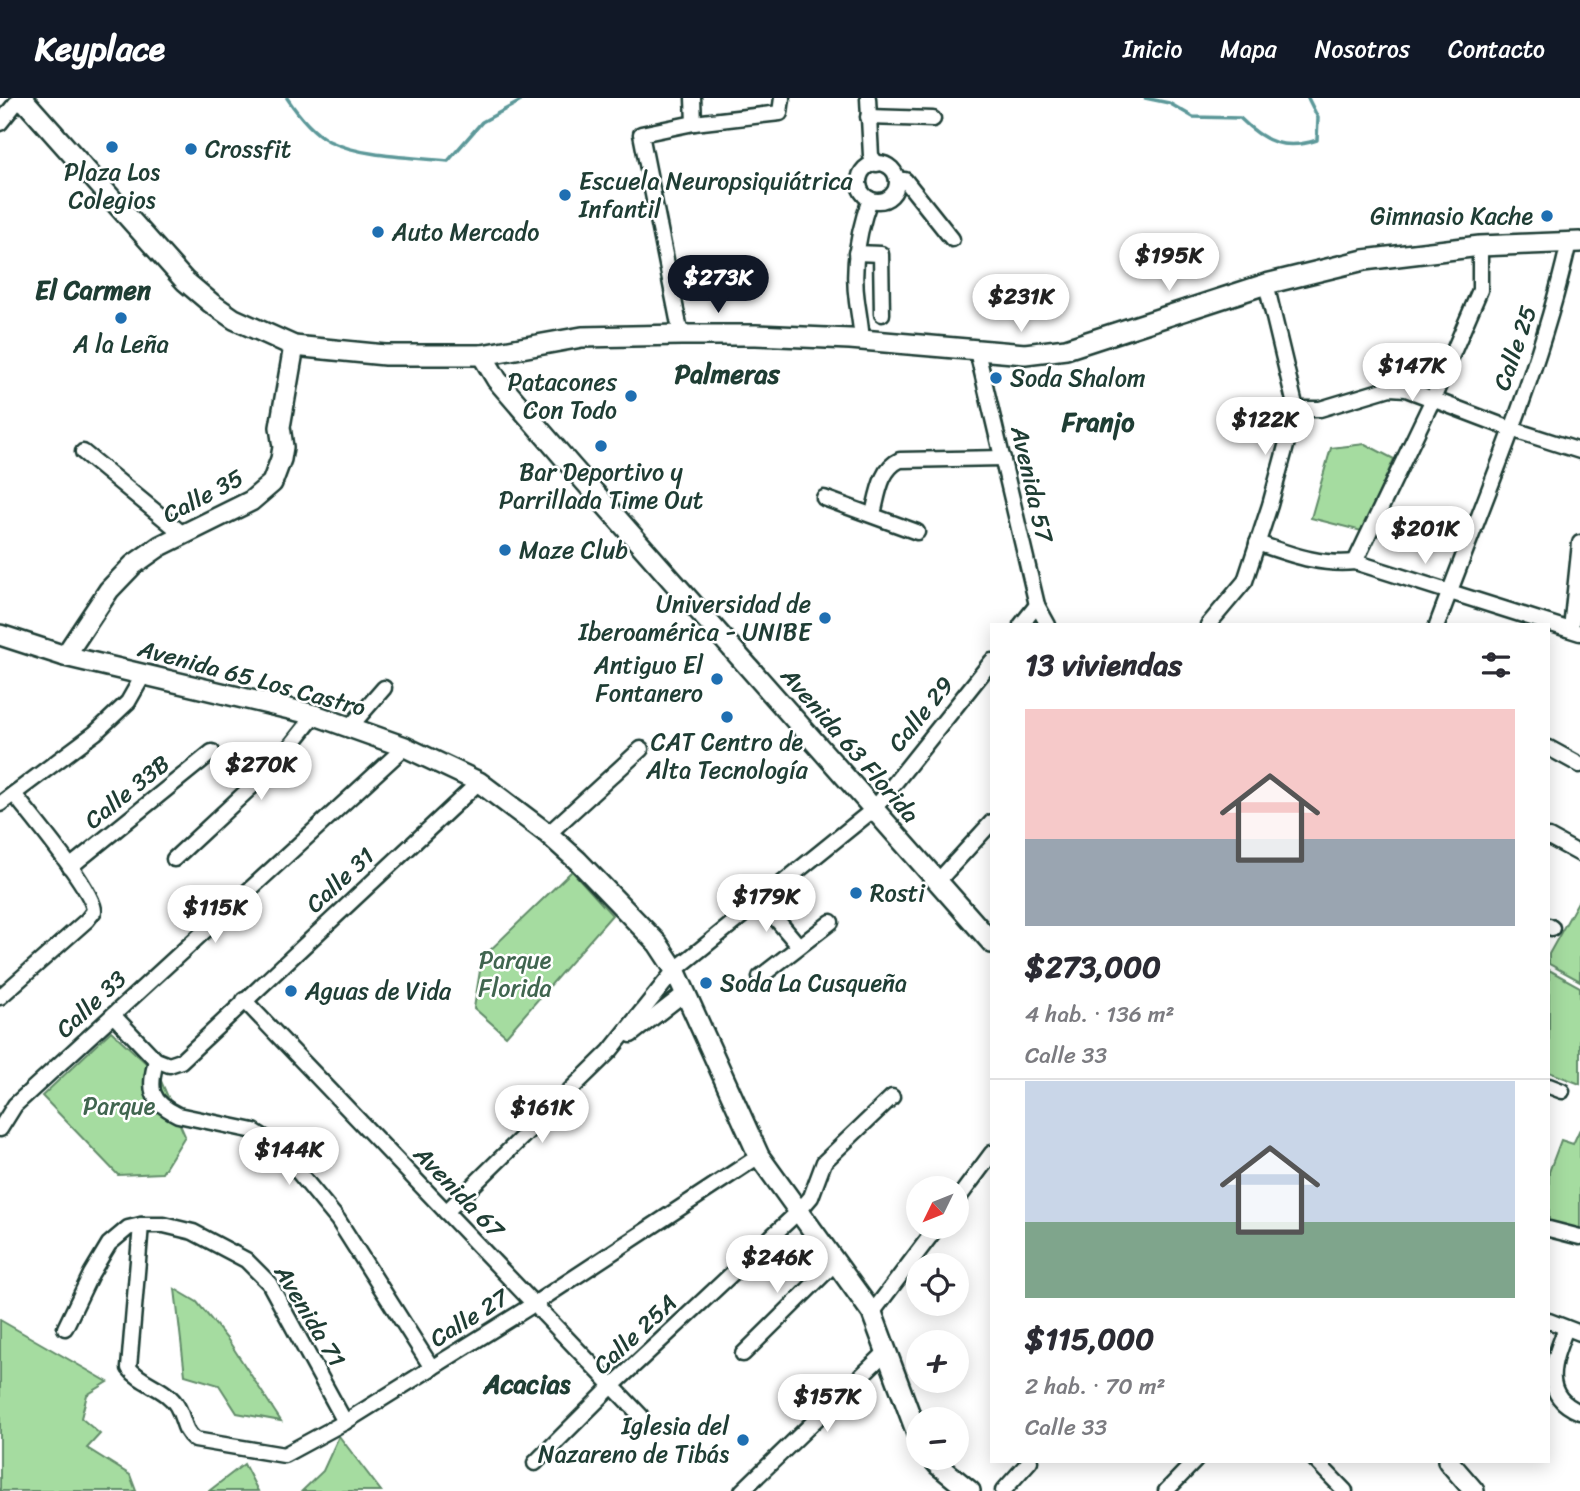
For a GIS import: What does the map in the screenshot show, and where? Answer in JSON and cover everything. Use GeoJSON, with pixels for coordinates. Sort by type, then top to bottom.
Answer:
{"type":"FeatureCollection","features":[{"type":"Feature","properties":{"kind":"main road"},"geometry":{"type":"LineString","coordinates":[[21,98],[185,281],[211,303],[234,318],[294,346],[385,355],[482,355],[582,337],[681,335],[756,335],[856,340],[1025,354],[1066,349],[1266,284],[1364,260],[1480,246],[1574,242]]}},
{"type":"Feature","properties":{"kind":"main road","name":"Calle 35"},"geometry":{"type":"LineString","coordinates":[[65,656],[109,590],[133,565],[160,546],[251,501],[272,483],[283,447],[280,427],[294,346]]}},
{"type":"Feature","properties":{"kind":"main road"},"geometry":{"type":"LineString","coordinates":[[497,380],[502,363],[513,349]]}},
{"type":"Feature","properties":{"kind":"main road","name":"Avenida 63 Florida"},"geometry":{"type":"LineString","coordinates":[[482,355],[497,380],[938,881],[989,932]]}},
{"type":"Feature","properties":{"kind":"main road","name":"Avenida 65 Los Castro"},"geometry":{"type":"LineString","coordinates":[[0,635],[65,656],[315,715],[405,747],[479,782],[548,834],[578,861],[658,944],[675,971],[759,1156],[872,1314],[907,1407]]}},
{"type":"Feature","properties":{"kind":"main road"},"geometry":{"type":"LineString","coordinates":[[1450,1463],[1474,1491]]}},
{"type":"Feature","properties":{"kind":"main road"},"geometry":{"type":"LineString","coordinates":[[944,1470],[970,1491]]}},
{"type":"Feature","properties":{"kind":"street"},"geometry":{"type":"LineString","coordinates":[[0,123],[21,98]]}},
{"type":"Feature","properties":{"kind":"street"},"geometry":{"type":"LineString","coordinates":[[693,98],[694,123]]}},
{"type":"Feature","properties":{"kind":"street"},"geometry":{"type":"LineString","coordinates":[[681,335],[641,134],[694,123],[780,113],[782,98]]}},
{"type":"Feature","properties":{"kind":"street"},"geometry":{"type":"LineString","coordinates":[[868,98],[871,156],[877,163]]}},
{"type":"Feature","properties":{"kind":"street"},"geometry":{"type":"LineString","coordinates":[[868,117],[933,119]]}},
{"type":"Feature","properties":{"kind":"street"},"geometry":{"type":"LineString","coordinates":[[877,163],[888,166],[897,180],[895,191],[887,199],[870,199],[860,189],[860,175],[870,165],[877,163]]}},
{"type":"Feature","properties":{"kind":"street"},"geometry":{"type":"LineString","coordinates":[[897,180],[905,180],[952,239]]}},
{"type":"Feature","properties":{"kind":"street"},"geometry":{"type":"LineString","coordinates":[[856,340],[852,316],[857,301],[856,253],[861,225],[870,199]]}},
{"type":"Feature","properties":{"kind":"street","name":"Calle 25"},"geometry":{"type":"LineString","coordinates":[[1438,623],[1511,429],[1574,242]]}},
{"type":"Feature","properties":{"kind":"street"},"geometry":{"type":"LineString","coordinates":[[1355,562],[1433,399],[1479,290],[1480,246]]}},
{"type":"Feature","properties":{"kind":"street"},"geometry":{"type":"LineString","coordinates":[[856,253],[881,254],[882,314]]}},
{"type":"Feature","properties":{"kind":"street"},"geometry":{"type":"LineString","coordinates":[[1210,623],[1245,581],[1296,409],[1266,284]]}},
{"type":"Feature","properties":{"kind":"street","name":"Avenida 57"},"geometry":{"type":"LineString","coordinates":[[978,351],[1037,605],[1047,623]]}},
{"type":"Feature","properties":{"kind":"street"},"geometry":{"type":"LineString","coordinates":[[1296,409],[1320,409],[1390,388],[1406,389],[1511,429],[1580,451]]}},
{"type":"Feature","properties":{"kind":"street"},"geometry":{"type":"LineString","coordinates":[[83,452],[184,534]]}},
{"type":"Feature","properties":{"kind":"street"},"geometry":{"type":"LineString","coordinates":[[873,514],[882,479],[893,463],[900,460],[1003,458]]}},
{"type":"Feature","properties":{"kind":"street"},"geometry":{"type":"LineString","coordinates":[[824,498],[917,532]]}},
{"type":"Feature","properties":{"kind":"street"},"geometry":{"type":"LineString","coordinates":[[1257,543],[1312,561],[1337,564],[1355,562],[1550,623]]}},
{"type":"Feature","properties":{"kind":"street"},"geometry":{"type":"LineString","coordinates":[[1550,623],[1576,631],[1580,543]]}},
{"type":"Feature","properties":{"kind":"street"},"geometry":{"type":"LineString","coordinates":[[1023,623],[1037,605]]}},
{"type":"Feature","properties":{"kind":"street","name":"Calle 29"},"geometry":{"type":"LineString","coordinates":[[446,1212],[610,1051],[675,971],[874,809],[990,664]]}},
{"type":"Feature","properties":{"kind":"street"},"geometry":{"type":"LineString","coordinates":[[0,804],[95,733],[128,702],[144,674]]}},
{"type":"Feature","properties":{"kind":"street"},"geometry":{"type":"LineString","coordinates":[[349,728],[384,688]]}},
{"type":"Feature","properties":{"kind":"street"},"geometry":{"type":"LineString","coordinates":[[174,859],[276,763],[315,715]]}},
{"type":"Feature","properties":{"kind":"street","name":"Calle 33"},"geometry":{"type":"LineString","coordinates":[[0,1129],[15,1105],[405,747]]}},
{"type":"Feature","properties":{"kind":"street"},"geometry":{"type":"LineString","coordinates":[[548,834],[641,749]]}},
{"type":"Feature","properties":{"kind":"street"},"geometry":{"type":"LineString","coordinates":[[1550,749],[1580,765]]}},
{"type":"Feature","properties":{"kind":"street","name":"Calle 33B"},"geometry":{"type":"LineString","coordinates":[[69,867],[212,752]]}},
{"type":"Feature","properties":{"kind":"street","name":"Calle 31"},"geometry":{"type":"LineString","coordinates":[[162,1063],[181,1060],[479,782]]}},
{"type":"Feature","properties":{"kind":"street"},"geometry":{"type":"LineString","coordinates":[[0,997],[94,911],[92,901],[69,867],[14,794]]}},
{"type":"Feature","properties":{"kind":"street"},"geometry":{"type":"LineString","coordinates":[[938,881],[990,824]]}},
{"type":"Feature","properties":{"kind":"street"},"geometry":{"type":"LineString","coordinates":[[1550,838],[1580,854]]}},
{"type":"Feature","properties":{"kind":"street"},"geometry":{"type":"LineString","coordinates":[[761,901],[799,946]]}},
{"type":"Feature","properties":{"kind":"street"},"geometry":{"type":"LineString","coordinates":[[760,977],[831,922]]}},
{"type":"Feature","properties":{"kind":"street","name":"Calle 29"},"geometry":{"type":"LineString","coordinates":[[610,1051],[685,993]]}},
{"type":"Feature","properties":{"kind":"street","name":"Avenida 67"},"geometry":{"type":"LineString","coordinates":[[244,1000],[641,1416]]}},
{"type":"Feature","properties":{"kind":"street"},"geometry":{"type":"LineString","coordinates":[[113,1016],[162,1063],[151,1086],[162,1106],[178,1115],[254,1131],[267,1137],[288,1159],[338,1220],[432,1368]]}},
{"type":"Feature","properties":{"kind":"street","name":"Calle 25A"},"geometry":{"type":"LineString","coordinates":[[536,1463],[612,1386],[799,1211],[811,1197],[824,1162],[892,1097]]}},
{"type":"Feature","properties":{"kind":"street","name":"Calle 27"},"geometry":{"type":"LineString","coordinates":[[141,1224],[129,1368],[134,1375],[177,1405],[187,1433],[195,1440],[284,1455],[345,1422],[534,1304],[759,1156]]}},
{"type":"Feature","properties":{"kind":"street"},"geometry":{"type":"LineString","coordinates":[[970,1183],[990,1156]]}},
{"type":"Feature","properties":{"kind":"street"},"geometry":{"type":"LineString","coordinates":[[65,1328],[90,1274],[109,1244],[128,1228],[141,1224]]}},
{"type":"Feature","properties":{"kind":"street","name":"Avenida 71"},"geometry":{"type":"LineString","coordinates":[[141,1224],[164,1225],[193,1232],[237,1255],[258,1271],[269,1283],[287,1314],[345,1422]]}},
{"type":"Feature","properties":{"kind":"street"},"geometry":{"type":"LineString","coordinates":[[1550,1229],[1580,1237]]}},
{"type":"Feature","properties":{"kind":"street"},"geometry":{"type":"LineString","coordinates":[[872,1314],[928,1239]]}},
{"type":"Feature","properties":{"kind":"street"},"geometry":{"type":"LineString","coordinates":[[743,1354],[836,1262]]}},
{"type":"Feature","properties":{"kind":"street"},"geometry":{"type":"LineString","coordinates":[[1550,1321],[1580,1333]]}},
{"type":"Feature","properties":{"kind":"street"},"geometry":{"type":"LineString","coordinates":[[1566,1328],[1551,1371],[1558,1395],[1576,1410]]}},
{"type":"Feature","properties":{"kind":"street"},"geometry":{"type":"LineString","coordinates":[[742,1491],[887,1351]]}},
{"type":"Feature","properties":{"kind":"street"},"geometry":{"type":"LineString","coordinates":[[1003,1491],[1028,1463]]}},
{"type":"Feature","properties":{"kind":"street"},"geometry":{"type":"LineString","coordinates":[[1166,1491],[1193,1463]]}},
{"type":"Feature","properties":{"kind":"street"},"geometry":{"type":"LineString","coordinates":[[1318,1463],[1345,1491]]}},
{"type":"Feature","properties":{"kind":"green space"},"geometry":{"type":"Polygon","coordinates":[[[1365,444],[1394,459],[1362,531],[1311,518],[1331,448],[1365,444]]]}},
{"type":"Feature","properties":{"kind":"green space","name":"Parque Florida"},"geometry":{"type":"Polygon","coordinates":[[[572,871],[612,915],[506,1036],[474,1008],[482,958],[572,871]]]}},
{"type":"Feature","properties":{"kind":"green space"},"geometry":{"type":"Polygon","coordinates":[[[1580,898],[1580,981],[1550,965],[1550,952],[1580,898]]]}},
{"type":"Feature","properties":{"kind":"green space"},"geometry":{"type":"Polygon","coordinates":[[[1550,971],[1580,987],[1580,1084],[1550,1072],[1550,971]]]}},
{"type":"Feature","properties":{"kind":"green space","name":"Parque"},"geometry":{"type":"Polygon","coordinates":[[[111,1031],[158,1074],[185,1136],[162,1173],[118,1175],[42,1096],[111,1031]]]}},
{"type":"Feature","properties":{"kind":"green space"},"geometry":{"type":"Polygon","coordinates":[[[1580,1129],[1580,1237],[1550,1230],[1550,1169],[1561,1140],[1573,1144],[1580,1129]]]}},
{"type":"Feature","properties":{"kind":"green space"},"geometry":{"type":"Polygon","coordinates":[[[175,1289],[197,1302],[228,1340],[281,1421],[237,1413],[219,1385],[185,1375],[175,1289]]]}},
{"type":"Feature","properties":{"kind":"green space"},"geometry":{"type":"Polygon","coordinates":[[[0,1320],[108,1382],[87,1395],[81,1418],[100,1434],[87,1448],[130,1475],[136,1491],[0,1491],[0,1320]]]}},
{"type":"Feature","properties":{"kind":"green space"},"geometry":{"type":"Polygon","coordinates":[[[339,1436],[381,1491],[302,1491],[323,1471],[339,1436]]]}},
{"type":"Feature","properties":{"kind":"green space"},"geometry":{"type":"Polygon","coordinates":[[[244,1464],[258,1491],[209,1491],[244,1464]]]}},
{"type":"Feature","properties":{"kind":"waterway"},"geometry":{"type":"LineString","coordinates":[[287,98],[300,116],[329,141],[356,150],[448,161],[482,122],[522,98]]}},
{"type":"Feature","properties":{"kind":"waterway"},"geometry":{"type":"LineString","coordinates":[[1145,98],[1169,103],[1193,117],[1240,118],[1266,138],[1294,145],[1317,140],[1318,118],[1308,98]]}},
{"type":"Feature","properties":{"kind":"place","name":"Plaza Los Colegios"},"geometry":{"type":"Point","coordinates":[112,147]}},
{"type":"Feature","properties":{"kind":"place","name":"Crossfit"},"geometry":{"type":"Point","coordinates":[191,149]}},
{"type":"Feature","properties":{"kind":"place","name":"Escuela Neuropsiquiátrica Infantil"},"geometry":{"type":"Point","coordinates":[565,195]}},
{"type":"Feature","properties":{"kind":"place","name":"Gimnasio Kache"},"geometry":{"type":"Point","coordinates":[1547,216]}},
{"type":"Feature","properties":{"kind":"place","name":"Auto Mercado"},"geometry":{"type":"Point","coordinates":[378,232]}},
{"type":"Feature","properties":{"kind":"place","name":"A la Leña"},"geometry":{"type":"Point","coordinates":[121,318]}},
{"type":"Feature","properties":{"kind":"place","name":"Soda Shalom"},"geometry":{"type":"Point","coordinates":[996,378]}},
{"type":"Feature","properties":{"kind":"place","name":"Patacones Con Todo"},"geometry":{"type":"Point","coordinates":[631,396]}},
{"type":"Feature","properties":{"kind":"place","name":"Bar Deportivo y Parrillada Time Out"},"geometry":{"type":"Point","coordinates":[601,446]}},
{"type":"Feature","properties":{"kind":"place","name":"Maze Club"},"geometry":{"type":"Point","coordinates":[505,550]}},
{"type":"Feature","properties":{"kind":"place","name":"Universidad de Iberoamérica - UNIBE"},"geometry":{"type":"Point","coordinates":[825,618]}},
{"type":"Feature","properties":{"kind":"place","name":"Antiguo El Fontanero"},"geometry":{"type":"Point","coordinates":[717,679]}},
{"type":"Feature","properties":{"kind":"place","name":"CAT Centro de Alta Tecnología"},"geometry":{"type":"Point","coordinates":[727,717]}},
{"type":"Feature","properties":{"kind":"place","name":"Rosti"},"geometry":{"type":"Point","coordinates":[856,893]}},
{"type":"Feature","properties":{"kind":"place","name":"Soda La Cusqueña"},"geometry":{"type":"Point","coordinates":[706,983]}},
{"type":"Feature","properties":{"kind":"place","name":"Aguas de Vida"},"geometry":{"type":"Point","coordinates":[291,991]}},
{"type":"Feature","properties":{"kind":"place","name":"Iglesia del Nazareno de Tibás"},"geometry":{"type":"Point","coordinates":[743,1440]}},
{"type":"Feature","properties":{"kind":"district","name":"El Carmen"},"geometry":{"type":"Point","coordinates":[93,290]}},
{"type":"Feature","properties":{"kind":"district","name":"Palmeras"},"geometry":{"type":"Point","coordinates":[727,374]}},
{"type":"Feature","properties":{"kind":"district","name":"Franjo"},"geometry":{"type":"Point","coordinates":[1098,422]}},
{"type":"Feature","properties":{"kind":"district","name":"Acacias"},"geometry":{"type":"Point","coordinates":[527,1384]}}]}
